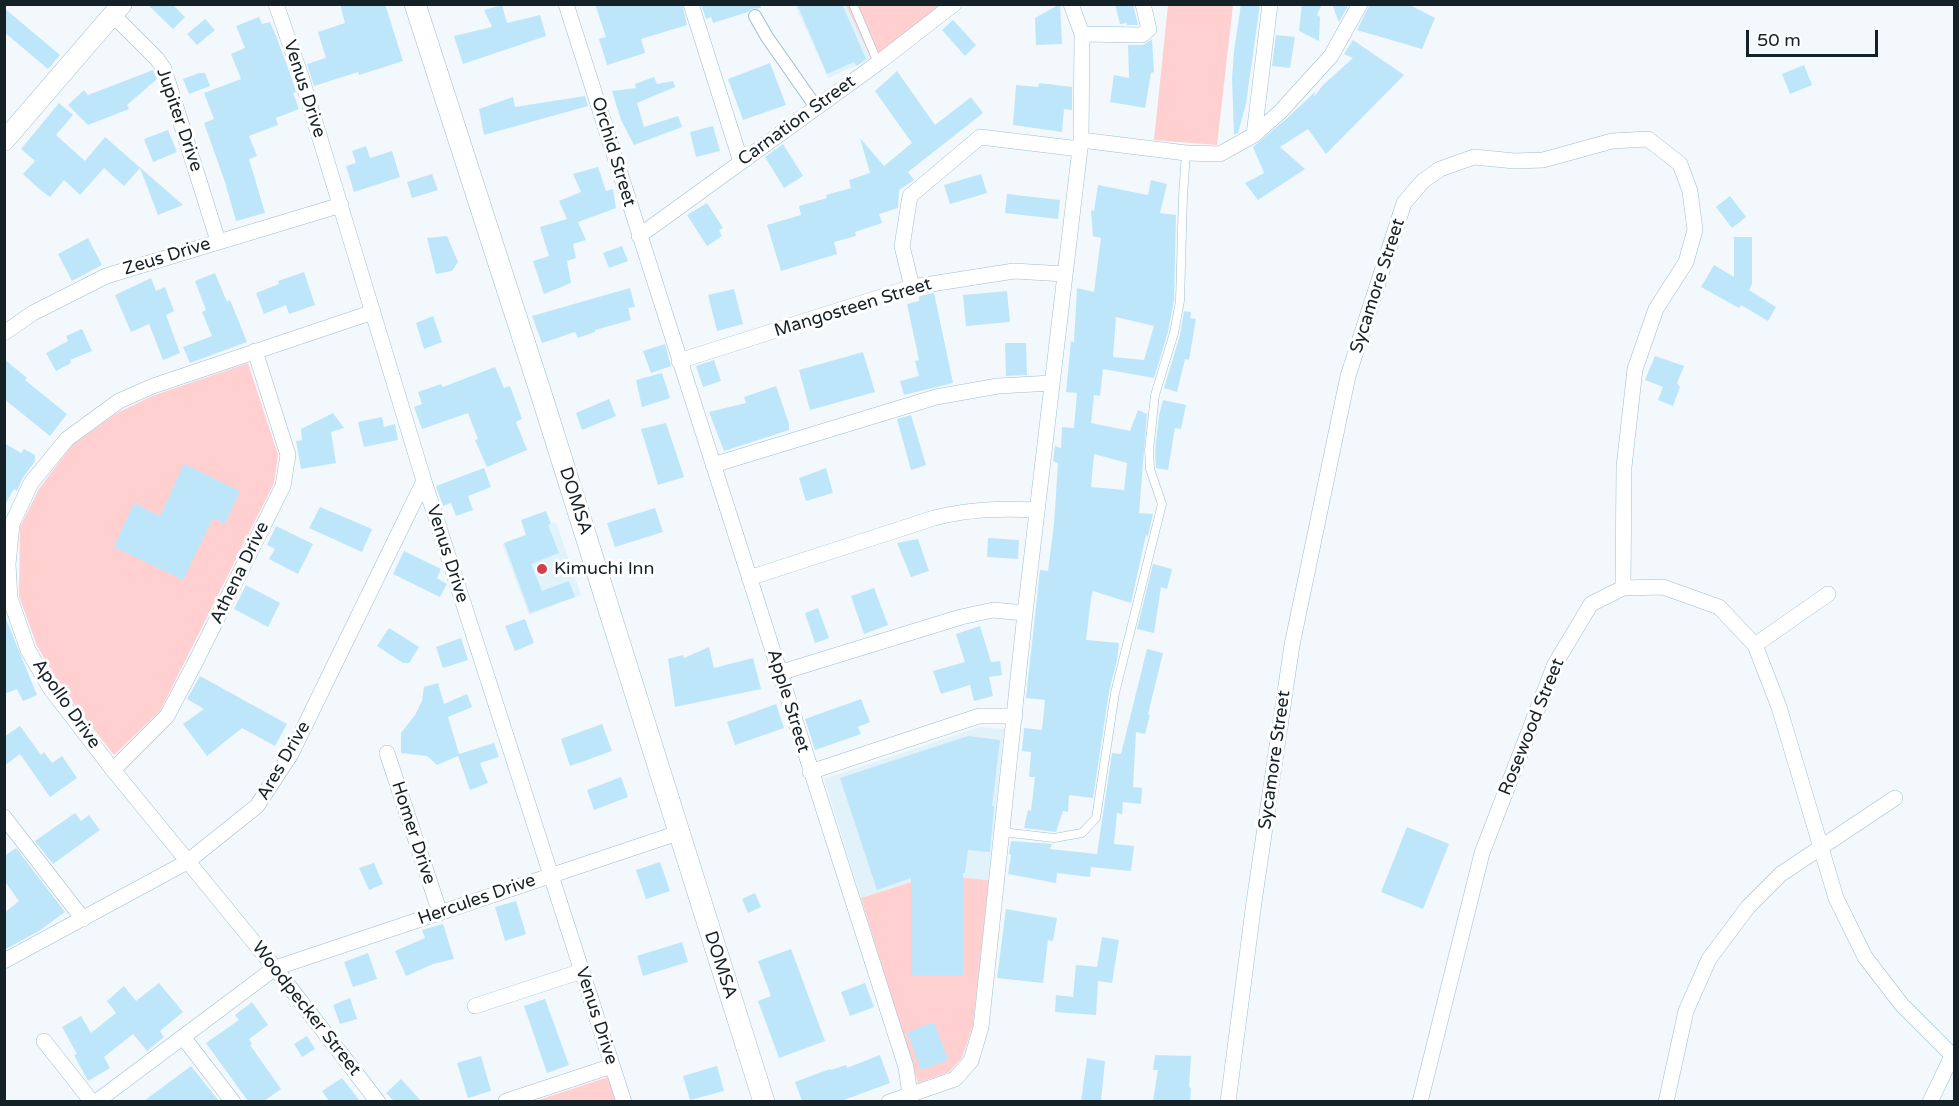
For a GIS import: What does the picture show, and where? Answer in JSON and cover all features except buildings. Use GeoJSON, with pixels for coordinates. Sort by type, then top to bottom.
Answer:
{"type":"FeatureCollection","features":[{"type":"Feature","properties":{"kind":"main road","name":"DOMSA"},"geometry":{"type":"LineString","coordinates":[[415,4],[544,403],[764,1101]]}},
{"type":"Feature","properties":{"kind":"street","name":"Venus Drive"},"geometry":{"type":"LineString","coordinates":[[276,4],[301,76],[424,481],[624,1101]]}},
{"type":"Feature","properties":{"kind":"street","name":"Orchid Street"},"geometry":{"type":"LineString","coordinates":[[566,4],[660,300]]}},
{"type":"Feature","properties":{"kind":"street"},"geometry":{"type":"LineString","coordinates":[[692,4],[741,162]]}},
{"type":"Feature","properties":{"kind":"street","name":"Carnation Street"},"geometry":{"type":"LineString","coordinates":[[639,236],[878,63],[954,4]]}},
{"type":"Feature","properties":{"kind":"street"},"geometry":{"type":"LineString","coordinates":[[889,1101],[910,1098],[955,1079],[971,1061],[981,1027],[1025,613],[1081,144],[1082,34],[1071,4]]}},
{"type":"Feature","properties":{"kind":"street"},"geometry":{"type":"LineString","coordinates":[[1082,34],[1142,35],[1149,29],[1143,4]]}},
{"type":"Feature","properties":{"kind":"street"},"geometry":{"type":"LineString","coordinates":[[1254,135],[1270,4]]}},
{"type":"Feature","properties":{"kind":"street"},"geometry":{"type":"LineString","coordinates":[[912,287],[902,246],[910,196],[980,137],[1220,154],[1254,135],[1280,112],[1331,56],[1360,4]]}},
{"type":"Feature","properties":{"kind":"street"},"geometry":{"type":"LineString","coordinates":[[4,141],[117,10]]}},
{"type":"Feature","properties":{"kind":"street","name":"Jupiter Drive"},"geometry":{"type":"LineString","coordinates":[[117,10],[164,69],[218,241]]}},
{"type":"Feature","properties":{"kind":"street"},"geometry":{"type":"LineString","coordinates":[[755,16],[786,66],[816,107]]}},
{"type":"Feature","properties":{"kind":"street","name":"Sycamore Street"},"geometry":{"type":"LineString","coordinates":[[1228,1101],[1254,902],[1292,645],[1348,376],[1404,203],[1423,181],[1440,170],[1474,157],[1543,160],[1612,141],[1648,139],[1680,164],[1690,191],[1695,230],[1686,262],[1656,309],[1635,369],[1624,466],[1623,588]]}},
{"type":"Feature","properties":{"kind":"street","name":"Zeus Drive"},"geometry":{"type":"LineString","coordinates":[[4,333],[33,313],[106,276],[341,205]]}},
{"type":"Feature","properties":{"kind":"street","name":"Mangosteen Street"},"geometry":{"type":"LineString","coordinates":[[679,361],[912,287],[1014,271],[1065,273]]}},
{"type":"Feature","properties":{"kind":"street","name":"Apple Street"},"geometry":{"type":"LineString","coordinates":[[660,300],[906,1067],[910,1098]]}},
{"type":"Feature","properties":{"kind":"street","name":"Apollo Drive"},"geometry":{"type":"LineString","coordinates":[[234,917],[113,770],[51,688],[28,650],[10,598],[6,564],[12,524],[31,483],[67,439],[119,401],[153,386],[373,312]]}},
{"type":"Feature","properties":{"kind":"street","name":"Athena Drive"},"geometry":{"type":"LineString","coordinates":[[113,770],[167,716],[283,486],[288,455],[255,351]]}},
{"type":"Feature","properties":{"kind":"street"},"geometry":{"type":"LineString","coordinates":[[713,465],[936,397],[998,386],[1052,383]]}},
{"type":"Feature","properties":{"kind":"street","name":"Ares Drive"},"geometry":{"type":"LineString","coordinates":[[4,961],[188,862],[257,806],[291,754],[424,481]]}},
{"type":"Feature","properties":{"kind":"street"},"geometry":{"type":"LineString","coordinates":[[749,578],[934,518],[964,511],[997,508],[1037,510]]}},
{"type":"Feature","properties":{"kind":"street","name":"Rosewood Street"},"geometry":{"type":"LineString","coordinates":[[1420,1101],[1482,854],[1555,664],[1591,604],[1623,588],[1663,587],[1719,607],[1755,645],[1779,707],[1836,898],[1865,957],[1902,1005],[1953,1056]]}},
{"type":"Feature","properties":{"kind":"street"},"geometry":{"type":"LineString","coordinates":[[1755,645],[1828,594]]}},
{"type":"Feature","properties":{"kind":"street"},"geometry":{"type":"LineString","coordinates":[[779,673],[961,617],[993,610],[1025,613]]}},
{"type":"Feature","properties":{"kind":"street"},"geometry":{"type":"LineString","coordinates":[[810,772],[979,716],[1015,716]]}},
{"type":"Feature","properties":{"kind":"street","name":"Homer Drive"},"geometry":{"type":"LineString","coordinates":[[387,753],[440,913]]}},
{"type":"Feature","properties":{"kind":"street"},"geometry":{"type":"LineString","coordinates":[[1666,1101],[1686,1011],[1709,959],[1748,908],[1781,874],[1895,798]]}},
{"type":"Feature","properties":{"kind":"street"},"geometry":{"type":"LineString","coordinates":[[4,818],[83,919]]}},
{"type":"Feature","properties":{"kind":"street","name":"Hercules Drive"},"geometry":{"type":"LineString","coordinates":[[97,1101],[275,968],[678,832]]}},
{"type":"Feature","properties":{"kind":"street","name":"Woodpecker Street"},"geometry":{"type":"LineString","coordinates":[[234,917],[378,1101]]}},
{"type":"Feature","properties":{"kind":"street"},"geometry":{"type":"LineString","coordinates":[[475,1006],[582,971]]}},
{"type":"Feature","properties":{"kind":"street"},"geometry":{"type":"LineString","coordinates":[[183,1037],[232,1101]]}},
{"type":"Feature","properties":{"kind":"street"},"geometry":{"type":"LineString","coordinates":[[44,1041],[97,1101]]}},
{"type":"Feature","properties":{"kind":"street"},"geometry":{"type":"LineString","coordinates":[[1930,1101],[1953,1056]]}},
{"type":"Feature","properties":{"kind":"street"},"geometry":{"type":"LineString","coordinates":[[506,1101],[612,1066]]}},
{"type":"Feature","properties":{"kind":"lane"},"geometry":{"type":"LineString","coordinates":[[853,4],[878,63]]}},
{"type":"Feature","properties":{"kind":"lane"},"geometry":{"type":"LineString","coordinates":[[1002,832],[1054,838],[1082,833],[1096,818],[1115,693],[1162,504],[1150,469],[1149,450],[1155,395],[1174,333],[1180,301],[1186,153]]}},
{"type":"Feature","properties":{"kind":"shaded area"},"geometry":{"type":"Polygon","coordinates":[[[795,5],[846,5],[871,59],[828,78],[795,5]]]}},
{"type":"Feature","properties":{"kind":"shaded area"},"geometry":{"type":"Polygon","coordinates":[[[846,5],[939,5],[918,24],[871,59],[846,5]]]}},
{"type":"Feature","properties":{"kind":"shaded area"},"geometry":{"type":"Polygon","coordinates":[[[1168,5],[1233,5],[1217,145],[1154,140],[1168,5]]]}},
{"type":"Feature","properties":{"kind":"shaded area"},"geometry":{"type":"Polygon","coordinates":[[[248,363],[278,455],[274,483],[160,711],[114,755],[63,690],[37,646],[19,596],[20,527],[39,489],[72,445],[117,413],[152,396],[248,363]]]}},
{"type":"Feature","properties":{"kind":"shaded area","name":"Kimuchi Inn"},"geometry":{"type":"Polygon","coordinates":[[[556,522],[581,595],[529,615],[502,544],[556,522]]]}},
{"type":"Feature","properties":{"kind":"shaded area"},"geometry":{"type":"Polygon","coordinates":[[[980,727],[1004,729],[989,880],[933,875],[861,898],[824,779],[980,727]]]}},
{"type":"Feature","properties":{"kind":"shaded area"},"geometry":{"type":"Polygon","coordinates":[[[933,875],[989,880],[973,1025],[962,1058],[949,1072],[918,1083],[861,898],[933,875]]]}},
{"type":"Feature","properties":{"kind":"shaded area"},"geometry":{"type":"Polygon","coordinates":[[[611,1076],[619,1102],[532,1102],[611,1076]]]}},
{"type":"Feature","properties":{"kind":"place","name":"Kimuchi Inn"},"geometry":{"type":"Point","coordinates":[542,569]}}]}
